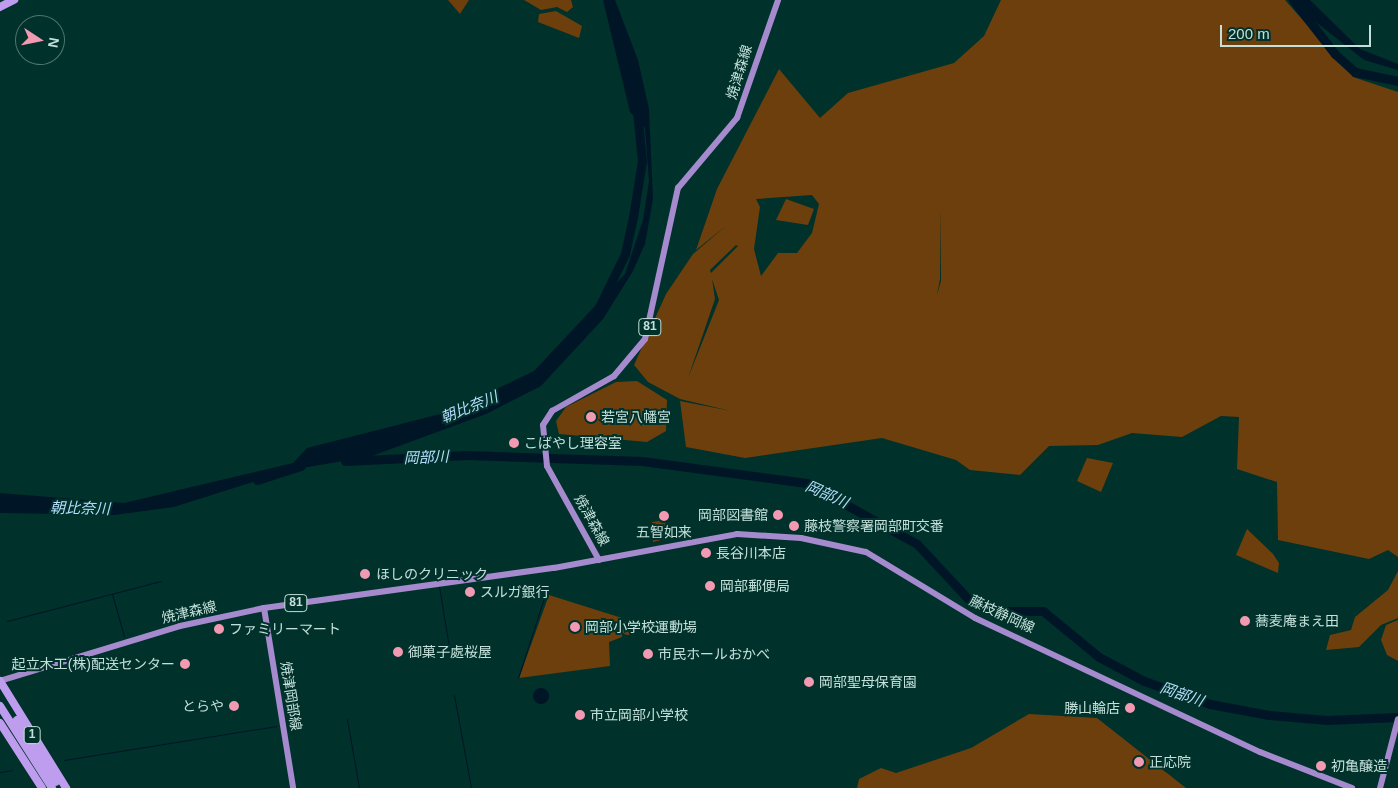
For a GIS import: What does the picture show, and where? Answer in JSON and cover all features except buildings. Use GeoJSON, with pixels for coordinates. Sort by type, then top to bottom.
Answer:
{"type":"FeatureCollection","features":[{"type":"Feature","properties":{"kind":"highway"},"geometry":{"type":"LineString","coordinates":[[0,7],[14,0]]}},
{"type":"Feature","properties":{"kind":"highway","name":"1"},"geometry":{"type":"LineString","coordinates":[[0,681],[66,788]]}},
{"type":"Feature","properties":{"kind":"highway","name":"1"},"geometry":{"type":"LineString","coordinates":[[0,690],[3,703],[52,788]]}},
{"type":"Feature","properties":{"kind":"highway","name":"1"},"geometry":{"type":"LineString","coordinates":[[3,703],[61,788]]}},
{"type":"Feature","properties":{"kind":"highway","name":"1"},"geometry":{"type":"LineString","coordinates":[[0,723],[42,788]]}},
{"type":"Feature","properties":{"kind":"main road","name":"焼津森線"},"geometry":{"type":"LineString","coordinates":[[0,681],[180,626],[264,608],[599,560],[546,461],[542,447],[543,425],[552,410],[614,376],[645,339],[678,188],[736,118],[778,0]]}},
{"type":"Feature","properties":{"kind":"main road","name":"藤枝静岡線"},"geometry":{"type":"LineString","coordinates":[[599,560],[737,534],[801,538],[857,548],[975,618],[1260,752],[1352,788]]}},
{"type":"Feature","properties":{"kind":"main road","name":"焼津岡部線"},"geometry":{"type":"LineString","coordinates":[[264,608],[293,788]]}},
{"type":"Feature","properties":{"kind":"main road"},"geometry":{"type":"LineString","coordinates":[[1380,788],[1397,721]]}},
{"type":"Feature","properties":{"kind":"shaded area"},"geometry":{"type":"Polygon","coordinates":[[[448,0],[469,0],[460,14],[448,0]]]}},
{"type":"Feature","properties":{"kind":"shaded area"},"geometry":{"type":"Polygon","coordinates":[[[524,0],[571,0],[573,7],[567,12],[557,7],[541,10],[524,0]]]}},
{"type":"Feature","properties":{"kind":"shaded area"},"geometry":{"type":"Polygon","coordinates":[[[1001,0],[1285,0],[1353,77],[1398,92],[1398,557],[1388,550],[1369,559],[1278,540],[1277,482],[1237,469],[1239,417],[1221,416],[1182,437],[1132,433],[1098,445],[1049,446],[1020,475],[970,470],[956,460],[882,438],[745,458],[686,447],[680,401],[731,411],[680,399],[648,382],[634,365],[666,294],[693,254],[727,225],[696,250],[717,189],[779,69],[820,118],[848,93],[954,63],[984,36],[1001,0]],[[812,195],[756,199],[760,207],[754,249],[761,276],[778,253],[797,253],[812,233],[819,204],[812,195]],[[941,208],[940,279],[937,295],[941,281],[941,208]],[[736,245],[710,270],[711,273],[738,246],[736,245]],[[712,279],[715,299],[688,378],[719,300],[712,279]]]}},
{"type":"Feature","properties":{"kind":"shaded area"},"geometry":{"type":"Polygon","coordinates":[[[556,11],[582,26],[579,38],[538,22],[539,14],[556,11]]]}},
{"type":"Feature","properties":{"kind":"shaded area"},"geometry":{"type":"Polygon","coordinates":[[[786,199],[814,209],[808,225],[776,220],[786,199]]]}},
{"type":"Feature","properties":{"kind":"shaded area"},"geometry":{"type":"Polygon","coordinates":[[[637,381],[667,400],[666,431],[647,442],[559,434],[556,421],[566,407],[616,382],[637,381]]]}},
{"type":"Feature","properties":{"kind":"shaded area"},"geometry":{"type":"Polygon","coordinates":[[[1087,458],[1113,463],[1101,492],[1077,481],[1087,458]]]}},
{"type":"Feature","properties":{"kind":"shaded area"},"geometry":{"type":"Polygon","coordinates":[[[666,520],[666,539],[653,542],[652,522],[666,520]]]}},
{"type":"Feature","properties":{"kind":"shaded area"},"geometry":{"type":"Polygon","coordinates":[[[1247,529],[1273,554],[1279,563],[1278,573],[1236,555],[1247,529]]]}},
{"type":"Feature","properties":{"kind":"shaded area"},"geometry":{"type":"Polygon","coordinates":[[[1398,571],[1398,618],[1381,625],[1359,647],[1326,650],[1330,635],[1351,630],[1355,617],[1388,590],[1398,571]]]}},
{"type":"Feature","properties":{"kind":"shaded area","name":"岡部小学校運動場"},"geometry":{"type":"Polygon","coordinates":[[[549,595],[622,618],[622,637],[609,642],[610,666],[519,678],[549,595]]]}},
{"type":"Feature","properties":{"kind":"shaded area"},"geometry":{"type":"Polygon","coordinates":[[[1398,620],[1398,661],[1387,655],[1381,640],[1386,625],[1398,620]]]}},
{"type":"Feature","properties":{"kind":"shaded area"},"geometry":{"type":"Polygon","coordinates":[[[625,621],[631,621],[635,628],[631,635],[625,635],[621,631],[621,625],[625,621]]]}},
{"type":"Feature","properties":{"kind":"shaded area"},"geometry":{"type":"Polygon","coordinates":[[[1029,714],[1097,718],[1186,788],[857,788],[859,779],[881,768],[896,773],[971,748],[1029,714]]]}},
{"type":"Feature","properties":{"kind":"water"},"geometry":{"type":"Polygon","coordinates":[[[603,0],[615,0],[638,60],[649,109],[653,199],[645,244],[633,271],[603,319],[541,386],[486,414],[372,456],[291,470],[174,507],[114,515],[0,513],[0,493],[124,503],[293,463],[307,448],[448,412],[534,371],[625,274],[643,220],[649,181],[645,128],[630,112],[603,0]]]}},
{"type":"Feature","properties":{"kind":"water"},"geometry":{"type":"Polygon","coordinates":[[[1288,0],[1310,0],[1360,49],[1398,64],[1398,70],[1364,60],[1288,0]]]}},
{"type":"Feature","properties":{"kind":"water"},"geometry":{"type":"Polygon","coordinates":[[[541,688],[547,690],[549,696],[547,702],[541,704],[535,702],[533,696],[535,690],[541,688]]]}},
{"type":"Feature","properties":{"kind":"waterway","name":"朝比奈川"},"geometry":{"type":"LineString","coordinates":[[1293,0],[1335,54],[1355,72],[1398,81]]}},
{"type":"Feature","properties":{"kind":"waterway","name":"朝比奈川"},"geometry":{"type":"LineString","coordinates":[[599,307],[625,254],[633,217],[642,161],[637,111]]}},
{"type":"Feature","properties":{"kind":"waterway","name":"岡部川"},"geometry":{"type":"LineString","coordinates":[[345,461],[468,455],[642,461],[807,483],[917,544],[973,604],[999,611],[1043,611],[1099,657],[1144,681],[1210,704],[1269,715],[1327,720],[1398,717]]}},
{"type":"Feature","properties":{"kind":"waterway","name":"朝比奈川"},"geometry":{"type":"LineString","coordinates":[[257,480],[301,466]]}},
{"type":"Feature","properties":{"kind":"waterway"},"geometry":{"type":"LineString","coordinates":[[7,621],[161,581]]}},
{"type":"Feature","properties":{"kind":"waterway"},"geometry":{"type":"LineString","coordinates":[[439,586],[451,659]]}},
{"type":"Feature","properties":{"kind":"waterway"},"geometry":{"type":"LineString","coordinates":[[518,678],[546,592]]}},
{"type":"Feature","properties":{"kind":"waterway"},"geometry":{"type":"LineString","coordinates":[[112,594],[124,636]]}},
{"type":"Feature","properties":{"kind":"waterway"},"geometry":{"type":"LineString","coordinates":[[454,695],[471,788]]}},
{"type":"Feature","properties":{"kind":"waterway"},"geometry":{"type":"LineString","coordinates":[[347,719],[359,788]]}},
{"type":"Feature","properties":{"kind":"waterway"},"geometry":{"type":"LineString","coordinates":[[64,760],[276,726]]}},
{"type":"Feature","properties":{"kind":"waterway"},"geometry":{"type":"LineString","coordinates":[[0,772],[12,770]]}},
{"type":"Feature","properties":{"kind":"place","name":"若宮八幡宮"},"geometry":{"type":"Point","coordinates":[591,417]}},
{"type":"Feature","properties":{"kind":"place","name":"こばやし理容室"},"geometry":{"type":"Point","coordinates":[514,443]}},
{"type":"Feature","properties":{"kind":"place","name":"岡部図書館"},"geometry":{"type":"Point","coordinates":[778,515]}},
{"type":"Feature","properties":{"kind":"place","name":"五智如来"},"geometry":{"type":"Point","coordinates":[664,516]}},
{"type":"Feature","properties":{"kind":"place","name":"藤枝警察署岡部町交番"},"geometry":{"type":"Point","coordinates":[794,526]}},
{"type":"Feature","properties":{"kind":"place","name":"長谷川本店"},"geometry":{"type":"Point","coordinates":[706,553]}},
{"type":"Feature","properties":{"kind":"place","name":"ほしのクリニック"},"geometry":{"type":"Point","coordinates":[365,574]}},
{"type":"Feature","properties":{"kind":"place","name":"岡部郵便局"},"geometry":{"type":"Point","coordinates":[710,586]}},
{"type":"Feature","properties":{"kind":"place","name":"スルガ銀行"},"geometry":{"type":"Point","coordinates":[470,592]}},
{"type":"Feature","properties":{"kind":"place","name":"蕎麦庵まえ田"},"geometry":{"type":"Point","coordinates":[1245,621]}},
{"type":"Feature","properties":{"kind":"place","name":"岡部小学校運動場"},"geometry":{"type":"Point","coordinates":[575,627]}},
{"type":"Feature","properties":{"kind":"place","name":"ファミリーマート"},"geometry":{"type":"Point","coordinates":[219,629]}},
{"type":"Feature","properties":{"kind":"place","name":"御菓子處桜屋"},"geometry":{"type":"Point","coordinates":[398,652]}},
{"type":"Feature","properties":{"kind":"place","name":"市民ホールおかべ"},"geometry":{"type":"Point","coordinates":[648,654]}},
{"type":"Feature","properties":{"kind":"place","name":"起立木工(株)配送センター"},"geometry":{"type":"Point","coordinates":[185,664]}},
{"type":"Feature","properties":{"kind":"place","name":"岡部聖母保育園"},"geometry":{"type":"Point","coordinates":[809,682]}},
{"type":"Feature","properties":{"kind":"place","name":"とらや"},"geometry":{"type":"Point","coordinates":[234,706]}},
{"type":"Feature","properties":{"kind":"place","name":"勝山輪店"},"geometry":{"type":"Point","coordinates":[1130,708]}},
{"type":"Feature","properties":{"kind":"place","name":"市立岡部小学校"},"geometry":{"type":"Point","coordinates":[580,715]}},
{"type":"Feature","properties":{"kind":"place","name":"正応院"},"geometry":{"type":"Point","coordinates":[1139,762]}},
{"type":"Feature","properties":{"kind":"place","name":"初亀醸造"},"geometry":{"type":"Point","coordinates":[1321,766]}}]}
